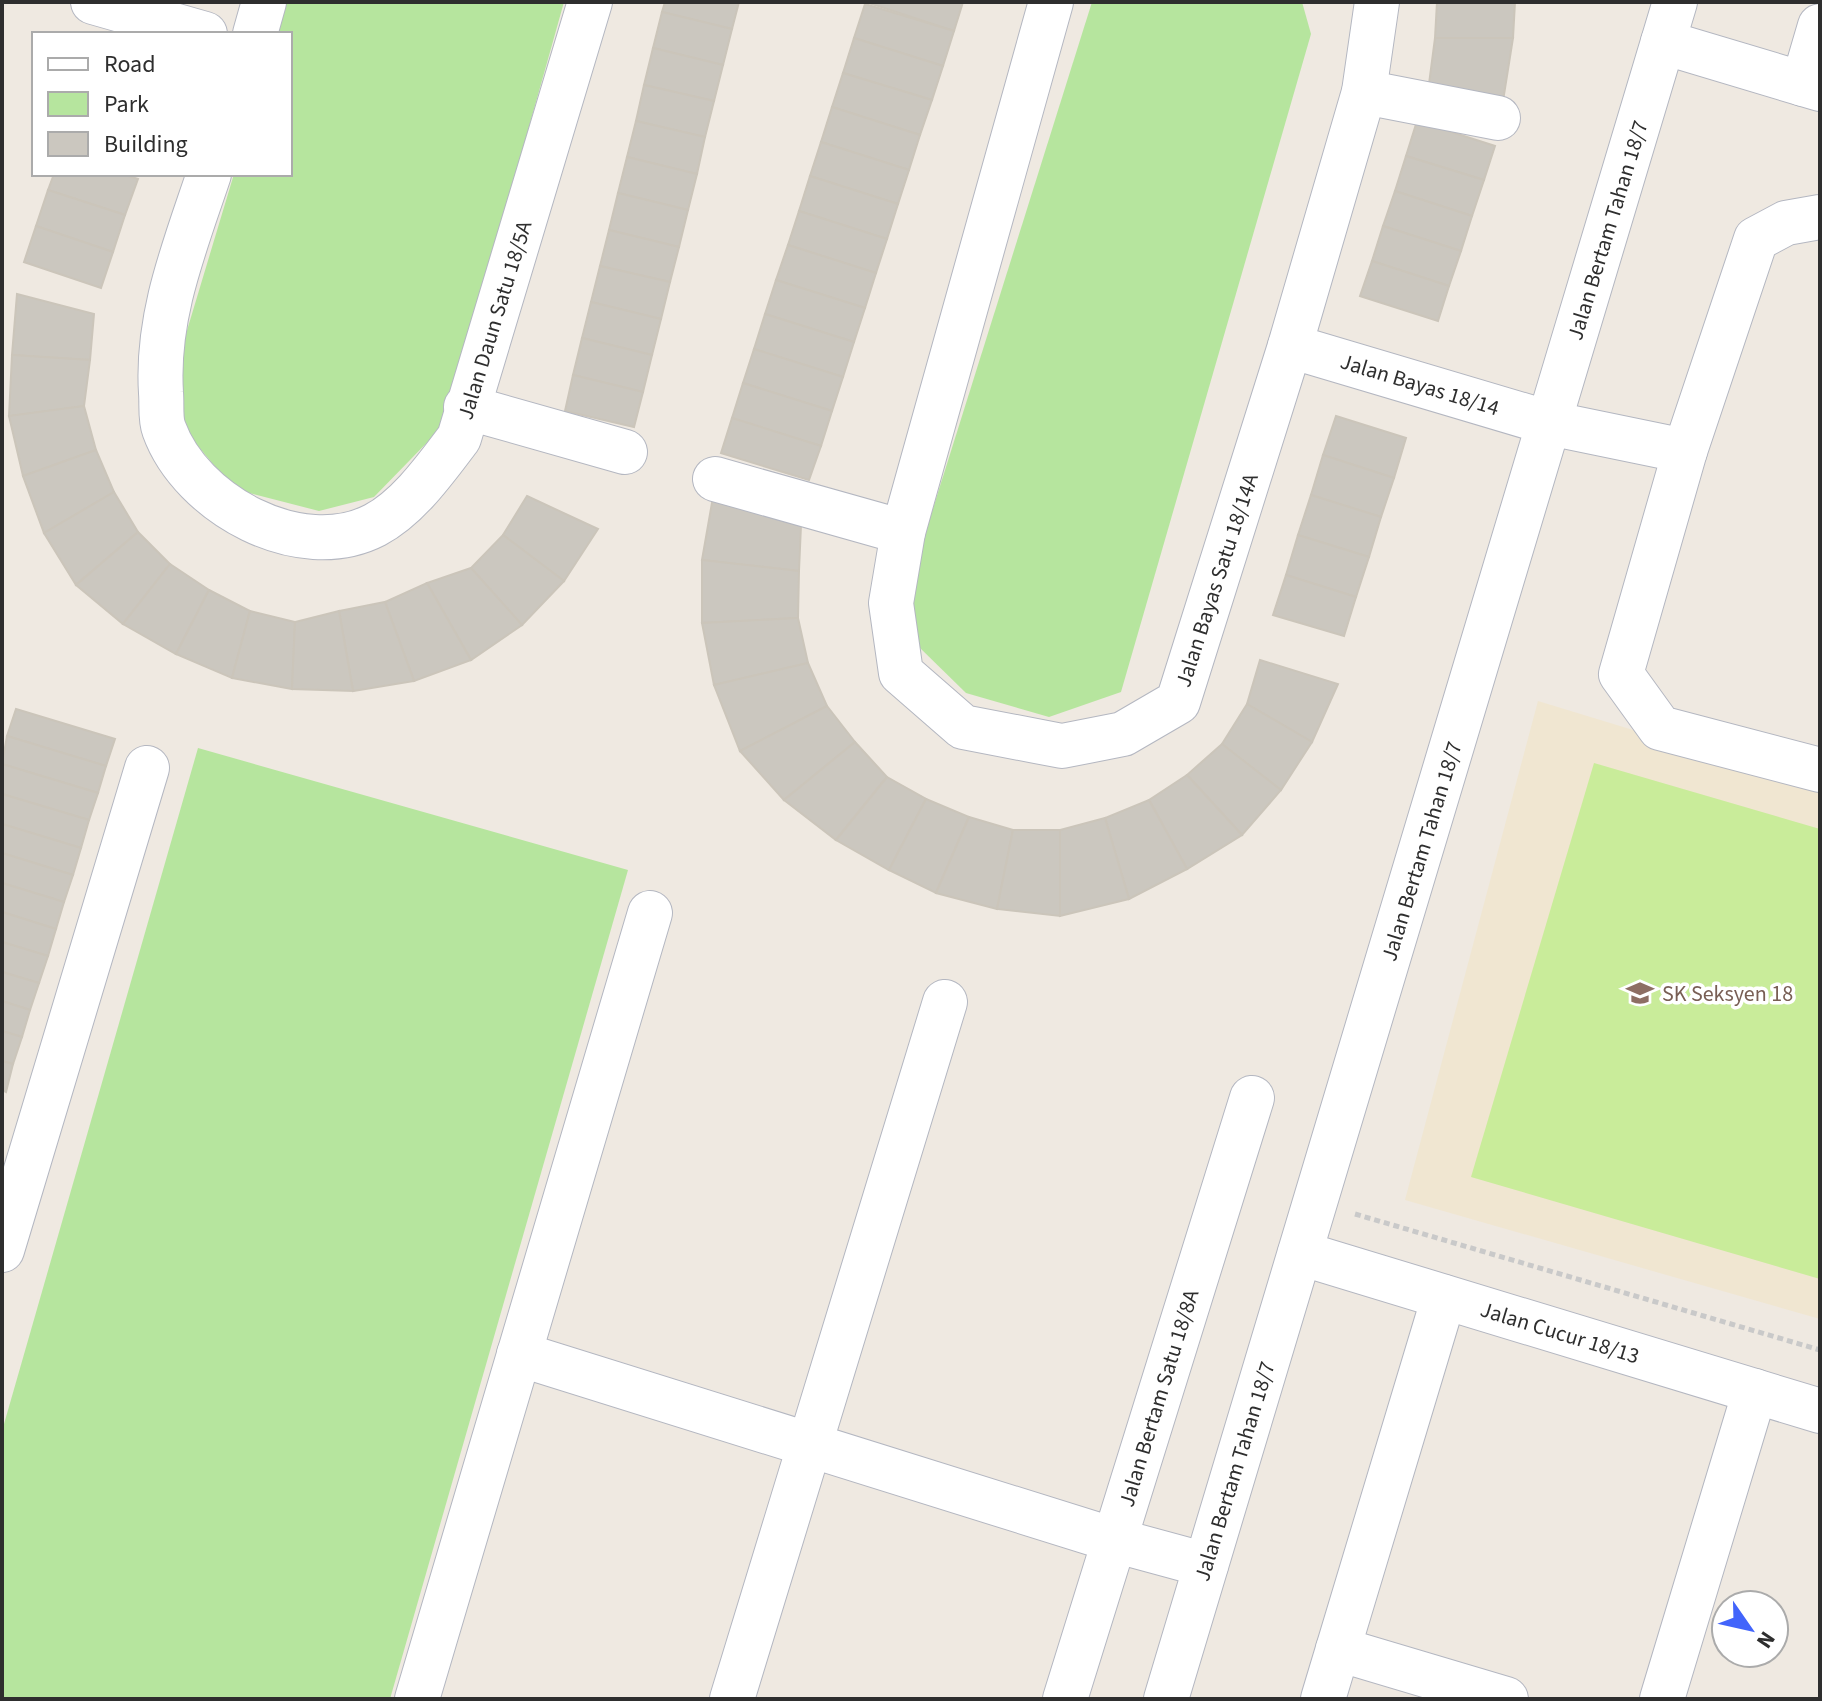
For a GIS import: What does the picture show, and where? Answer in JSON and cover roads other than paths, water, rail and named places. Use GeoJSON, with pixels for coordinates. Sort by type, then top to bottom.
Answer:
{"type":"FeatureCollection","features":[{"type":"Feature","properties":{"kind":"street"},"geometry":{"type":"LineString","coordinates":[[93,2],[198,32]]}},
{"type":"Feature","properties":{"kind":"street"},"geometry":{"type":"LineString","coordinates":[[256,32],[264,2]]}},
{"type":"Feature","properties":{"kind":"street","name":"Jalan Daun Satu 18/5A"},"geometry":{"type":"LineString","coordinates":[[208,176],[169,294],[159,360],[163,429],[193,477],[233,513],[281,532],[330,537],[375,525],[419,488],[459,438],[590,2]]}},
{"type":"Feature","properties":{"kind":"street","name":"Jalan Bayas Satu 18/14A"},"geometry":{"type":"LineString","coordinates":[[1051,2],[903,532],[891,603],[901,673],[963,727],[1062,746],[1123,734],[1178,702],[1290,346],[1364,92],[1377,2]]}},
{"type":"Feature","properties":{"kind":"street"},"geometry":{"type":"LineString","coordinates":[[1669,22],[1811,86],[1820,26]]}},
{"type":"Feature","properties":{"kind":"street","name":"Jalan Bertam Tahan 18/7"},"geometry":{"type":"LineString","coordinates":[[1166,1699],[1669,22]]}},
{"type":"Feature","properties":{"kind":"street"},"geometry":{"type":"LineString","coordinates":[[1364,92],[1498,118]]}},
{"type":"Feature","properties":{"kind":"street"},"geometry":{"type":"LineString","coordinates":[[1820,217],[1786,223],[1756,239],[1685,451],[1621,674],[1660,728],[1820,770]]}},
{"type":"Feature","properties":{"kind":"street","name":"Jalan Bayas 18/14"},"geometry":{"type":"LineString","coordinates":[[1290,346],[1549,423],[1685,451]]}},
{"type":"Feature","properties":{"kind":"street"},"geometry":{"type":"LineString","coordinates":[[466,407],[625,452]]}},
{"type":"Feature","properties":{"kind":"street"},"geometry":{"type":"LineString","coordinates":[[715,479],[903,532]]}},
{"type":"Feature","properties":{"kind":"street"},"geometry":{"type":"LineString","coordinates":[[2,1250],[8,1206],[147,768]]}},
{"type":"Feature","properties":{"kind":"street"},"geometry":{"type":"LineString","coordinates":[[417,1699],[650,913]]}},
{"type":"Feature","properties":{"kind":"street"},"geometry":{"type":"LineString","coordinates":[[732,1699],[945,1002]]}},
{"type":"Feature","properties":{"kind":"street","name":"Jalan Bertam Satu 18/8A"},"geometry":{"type":"LineString","coordinates":[[1065,1699],[1252,1098]]}},
{"type":"Feature","properties":{"kind":"street","name":"Jalan Cucur 18/13"},"geometry":{"type":"LineString","coordinates":[[1300,1253],[1820,1411]]}},
{"type":"Feature","properties":{"kind":"street"},"geometry":{"type":"LineString","coordinates":[[1323,1699],[1444,1297]]}},
{"type":"Feature","properties":{"kind":"street"},"geometry":{"type":"LineString","coordinates":[[519,1354],[1114,1540],[1206,1565]]}},
{"type":"Feature","properties":{"kind":"street"},"geometry":{"type":"LineString","coordinates":[[1662,1699],[1755,1391]]}},
{"type":"Feature","properties":{"kind":"street"},"geometry":{"type":"LineString","coordinates":[[1338,1649],[1506,1699]]}},
{"type":"Feature","properties":{"kind":"place","name":"SK Seksyen 18"},"geometry":{"type":"Point","coordinates":[1640,993]}}]}
